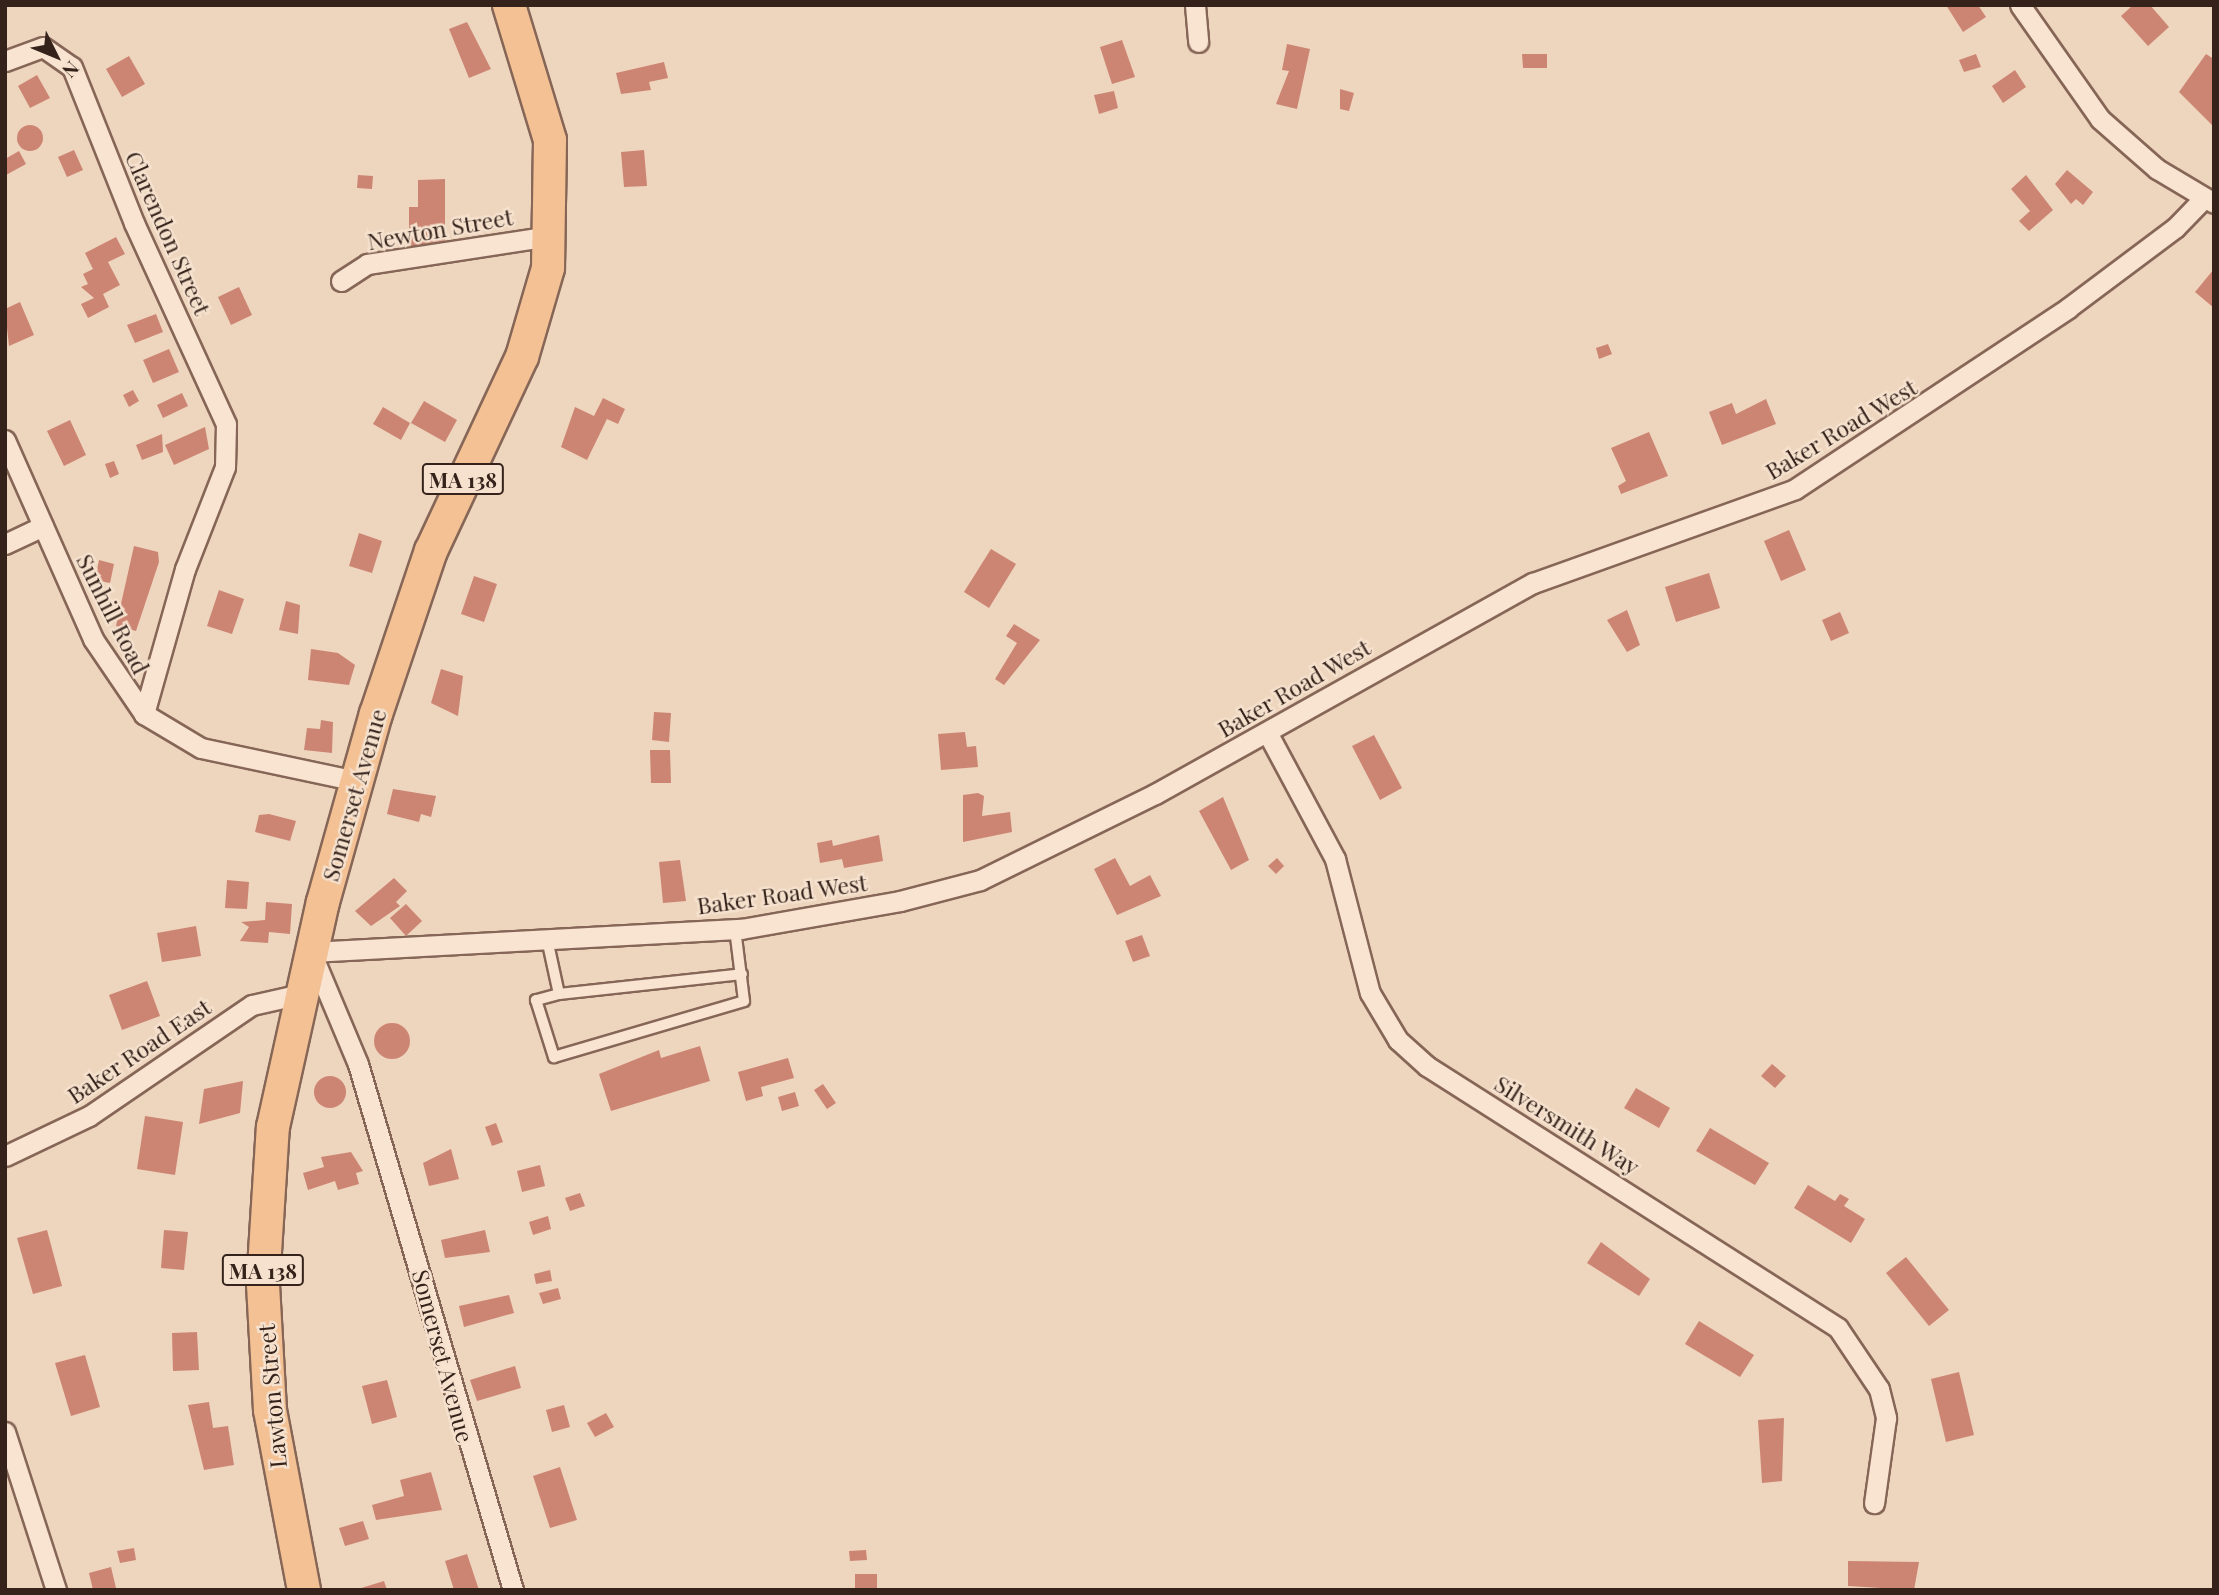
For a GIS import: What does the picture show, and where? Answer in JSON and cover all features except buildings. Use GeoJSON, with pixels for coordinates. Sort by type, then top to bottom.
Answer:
{"type":"FeatureCollection","features":[{"type":"Feature","properties":{"kind":"main road","name":"Somerset Avenue"},"geometry":{"type":"LineString","coordinates":[[312,952],[356,781],[431,551],[531,333],[551,236],[550,140],[509,5]]}},
{"type":"Feature","properties":{"kind":"main road","name":"Lawton Street"},"geometry":{"type":"LineString","coordinates":[[304,1590],[270,1410],[263,1284],[273,1127],[312,952]]}},
{"type":"Feature","properties":{"kind":"street"},"geometry":{"type":"LineString","coordinates":[[1195,5],[1198,42]]}},
{"type":"Feature","properties":{"kind":"street"},"geometry":{"type":"LineString","coordinates":[[2020,5],[2100,119],[2146,161],[2209,200]]}},
{"type":"Feature","properties":{"kind":"street","name":"Clarendon Street"},"geometry":{"type":"LineString","coordinates":[[5,61],[37,47],[55,51],[72,67],[229,440],[144,714]]}},
{"type":"Feature","properties":{"kind":"street","name":"Baker Road West"},"geometry":{"type":"LineString","coordinates":[[312,952],[736,929],[900,901],[980,880],[1062,844],[1533,583],[1744,511],[1826,472],[2068,308],[2209,200]]}},
{"type":"Feature","properties":{"kind":"street","name":"Newton Street"},"geometry":{"type":"LineString","coordinates":[[341,281],[368,264],[551,236]]}},
{"type":"Feature","properties":{"kind":"street","name":"Sunhill Road"},"geometry":{"type":"LineString","coordinates":[[5,440],[93,639],[144,714],[201,748],[356,781]]}},
{"type":"Feature","properties":{"kind":"street"},"geometry":{"type":"LineString","coordinates":[[5,544],[43,526]]}},
{"type":"Feature","properties":{"kind":"street","name":"Silversmith Way"},"geometry":{"type":"LineString","coordinates":[[1267,732],[1335,859],[1370,993],[1398,1040],[1427,1066],[1838,1328],[1879,1389],[1886,1418],[1874,1503]]}},
{"type":"Feature","properties":{"kind":"street","name":"Somerset Avenue"},"geometry":{"type":"LineString","coordinates":[[312,952],[358,1064],[513,1590]]}},
{"type":"Feature","properties":{"kind":"street","name":"Baker Road East"},"geometry":{"type":"LineString","coordinates":[[5,1156],[89,1116],[252,1005],[301,995]]}},
{"type":"Feature","properties":{"kind":"street"},"geometry":{"type":"LineString","coordinates":[[5,1432],[56,1590]]}},
{"type":"Feature","properties":{"kind":"lane"},"geometry":{"type":"LineString","coordinates":[[736,929],[742,975],[744,1001],[554,1057],[536,1000],[559,994],[742,975]]}},
{"type":"Feature","properties":{"kind":"lane"},"geometry":{"type":"LineString","coordinates":[[547,939],[559,994]]}}]}
